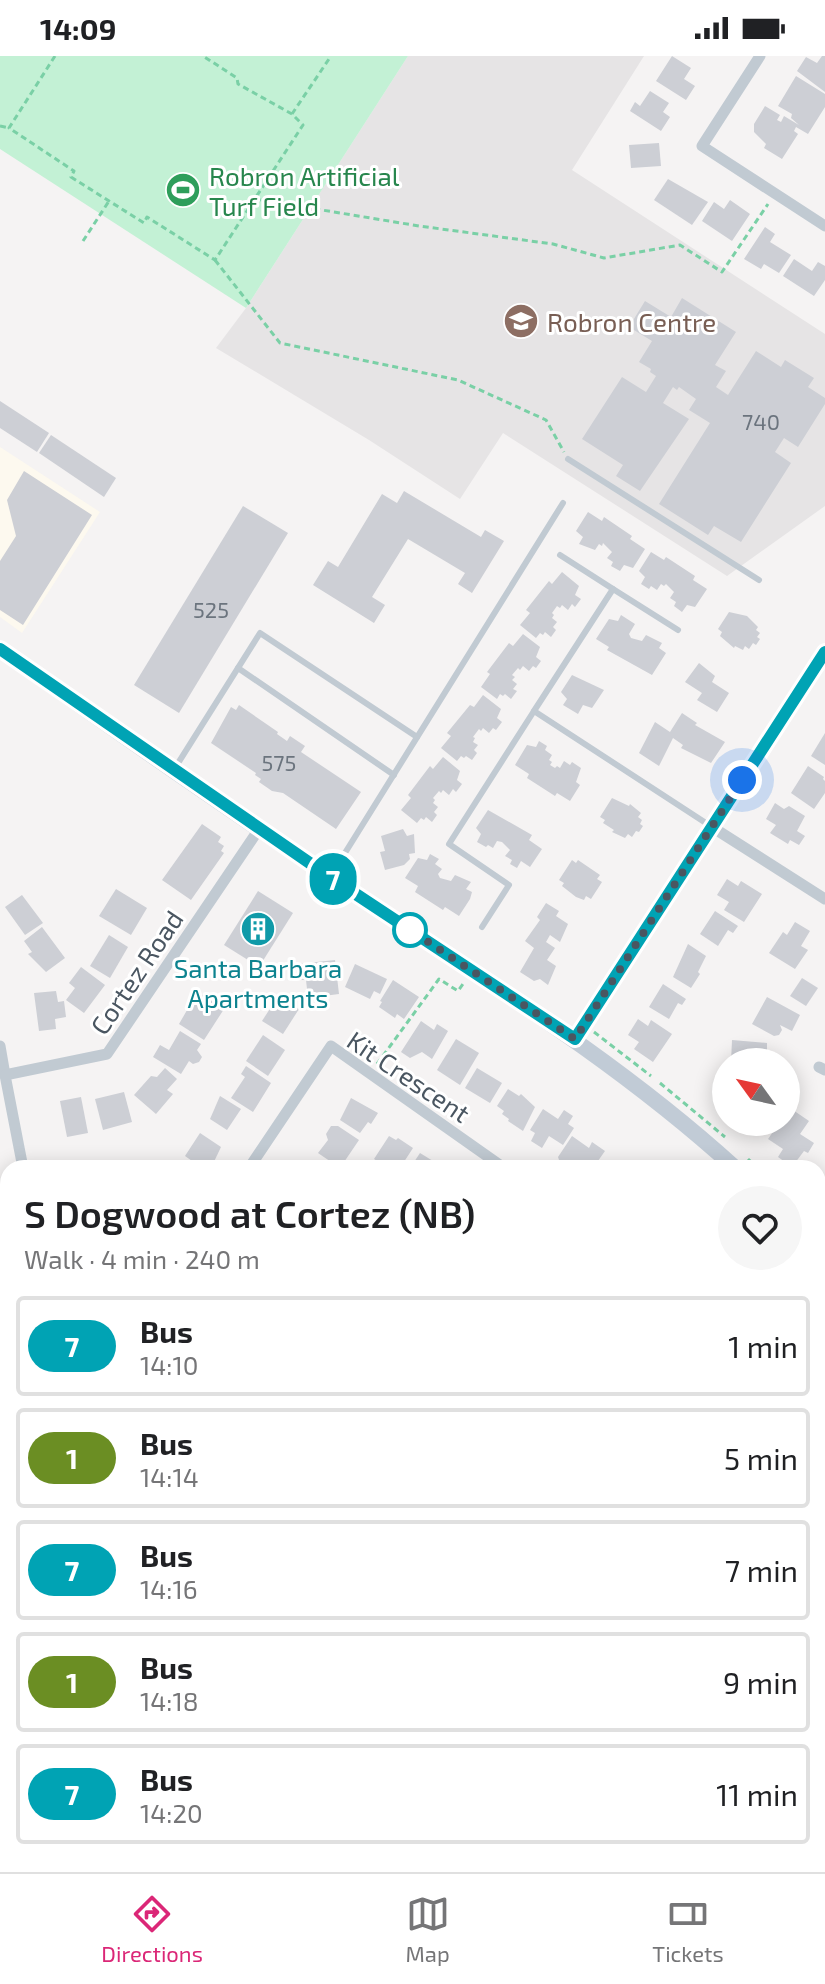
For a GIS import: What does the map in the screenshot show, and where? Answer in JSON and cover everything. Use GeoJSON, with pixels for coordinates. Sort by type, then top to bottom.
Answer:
{"type":"FeatureCollection","features":[{"type":"Feature","properties":{"kind":"main road"},"geometry":{"type":"LineString","coordinates":[[0,649],[259,829],[575,1039],[726,1160]]}},
{"type":"Feature","properties":{"kind":"street"},"geometry":{"type":"LineString","coordinates":[[760,56],[702,146],[825,226]]}},
{"type":"Feature","properties":{"kind":"street"},"geometry":{"type":"LineString","coordinates":[[575,1039],[825,652]]}},
{"type":"Feature","properties":{"kind":"street"},"geometry":{"type":"LineString","coordinates":[[712,827],[825,899]]}},
{"type":"Feature","properties":{"kind":"street","name":"Cortez Road"},"geometry":{"type":"LineString","coordinates":[[5,1075],[107,1054],[259,829]]}},
{"type":"Feature","properties":{"kind":"street"},"geometry":{"type":"LineString","coordinates":[[0,1046],[21,1160]]}},
{"type":"Feature","properties":{"kind":"street","name":"Kit Crescent"},"geometry":{"type":"LineString","coordinates":[[254,1160],[331,1046],[493,1160]]}},
{"type":"Feature","properties":{"kind":"lane"},"geometry":{"type":"LineString","coordinates":[[568,459],[759,580]]}},
{"type":"Feature","properties":{"kind":"lane"},"geometry":{"type":"LineString","coordinates":[[330,877],[563,503]]}},
{"type":"Feature","properties":{"kind":"lane"},"geometry":{"type":"LineString","coordinates":[[560,555],[678,630]]}},
{"type":"Feature","properties":{"kind":"lane"},"geometry":{"type":"LineString","coordinates":[[482,927],[509,885],[449,844],[613,589]]}},
{"type":"Feature","properties":{"kind":"lane"},"geometry":{"type":"LineString","coordinates":[[174,770],[260,633],[417,737]]}},
{"type":"Feature","properties":{"kind":"lane"},"geometry":{"type":"LineString","coordinates":[[238,668],[394,775]]}},
{"type":"Feature","properties":{"kind":"lane"},"geometry":{"type":"LineString","coordinates":[[534,711],[712,827]]}},
{"type":"Feature","properties":{"kind":"path"},"geometry":{"type":"LineString","coordinates":[[9,128],[55,56]]}},
{"type":"Feature","properties":{"kind":"path"},"geometry":{"type":"LineString","coordinates":[[203,56],[237,78],[238,84],[292,114],[303,125],[215,260]]}},
{"type":"Feature","properties":{"kind":"path"},"geometry":{"type":"LineString","coordinates":[[292,114],[331,56]]}},
{"type":"Feature","properties":{"kind":"path"},"geometry":{"type":"LineString","coordinates":[[0,126],[9,128],[74,171],[71,177],[144,223],[147,217],[215,260],[280,343],[458,380],[546,420],[568,459]]}},
{"type":"Feature","properties":{"kind":"path"},"geometry":{"type":"LineString","coordinates":[[255,199],[553,244],[604,258],[680,245],[722,272],[775,194]]}},
{"type":"Feature","properties":{"kind":"path"},"geometry":{"type":"LineString","coordinates":[[83,241],[109,201]]}},
{"type":"Feature","properties":{"kind":"path"},"geometry":{"type":"LineString","coordinates":[[370,1073],[439,979],[458,991],[472,971]]}},
{"type":"Feature","properties":{"kind":"shaded area","name":"Robron Centre"},"geometry":{"type":"Polygon","coordinates":[[[408,56],[644,56],[572,170],[825,334],[825,506],[727,576],[503,433],[460,499],[216,348],[246,308],[408,56]]]}},
{"type":"Feature","properties":{"kind":"shaded area"},"geometry":{"type":"Polygon","coordinates":[[[0,447],[100,512],[22,633],[0,617],[0,447]]]}},
{"type":"Feature","properties":{"kind":"green space"},"geometry":{"type":"Polygon","coordinates":[[[0,56],[408,56],[246,308],[0,149],[0,56]]]}},
{"type":"Feature","properties":{"kind":"building"},"geometry":{"type":"Polygon","coordinates":[[[672,56],[691,68],[684,79],[695,86],[686,100],[656,81],[672,56]]]}},
{"type":"Feature","properties":{"kind":"building"},"geometry":{"type":"Polygon","coordinates":[[[825,56],[825,92],[797,71],[806,57],[817,63],[825,56]]]}},
{"type":"Feature","properties":{"kind":"building"},"geometry":{"type":"Polygon","coordinates":[[[796,76],[825,94],[825,107],[808,134],[796,127],[794,131],[798,134],[782,159],[764,148],[766,144],[754,132],[754,124],[765,106],[780,115],[777,120],[781,122],[784,116],[799,125],[791,118],[792,114],[778,106],[796,76]]]}},
{"type":"Feature","properties":{"kind":"building"},"geometry":{"type":"Polygon","coordinates":[[[650,91],[669,103],[663,112],[670,117],[661,131],[630,111],[635,102],[640,106],[650,91]]]}},
{"type":"Feature","properties":{"kind":"building"},"geometry":{"type":"Polygon","coordinates":[[[659,143],[661,166],[631,168],[629,145],[659,143]]]}},
{"type":"Feature","properties":{"kind":"building"},"geometry":{"type":"Polygon","coordinates":[[[668,179],[708,202],[692,225],[654,200],[668,179]]]}},
{"type":"Feature","properties":{"kind":"building"},"geometry":{"type":"Polygon","coordinates":[[[730,200],[750,214],[732,241],[702,221],[714,202],[724,209],[730,200]]]}},
{"type":"Feature","properties":{"kind":"building"},"geometry":{"type":"Polygon","coordinates":[[[765,227],[775,234],[770,242],[791,255],[779,273],[764,264],[761,269],[744,259],[765,227]]]}},
{"type":"Feature","properties":{"kind":"building"},"geometry":{"type":"Polygon","coordinates":[[[794,259],[812,271],[818,262],[825,266],[825,280],[814,296],[783,276],[794,259]]]}},
{"type":"Feature","properties":{"kind":"building","name":"Robron Centre"},"geometry":{"type":"Polygon","coordinates":[[[682,298],[736,332],[715,365],[726,371],[716,387],[728,395],[756,351],[781,367],[785,360],[814,378],[808,387],[825,398],[825,404],[798,447],[784,438],[775,452],[791,463],[741,542],[714,526],[708,535],[659,504],[710,423],[689,410],[696,399],[679,387],[677,390],[673,387],[663,403],[689,419],[640,491],[616,476],[623,465],[582,439],[622,377],[646,392],[656,376],[639,362],[652,341],[629,327],[645,301],[671,317],[682,298]]]}},
{"type":"Feature","properties":{"kind":"building"},"geometry":{"type":"Polygon","coordinates":[[[0,401],[49,433],[37,452],[0,428],[0,401]]]}},
{"type":"Feature","properties":{"kind":"building"},"geometry":{"type":"Polygon","coordinates":[[[51,435],[116,478],[104,497],[39,453],[51,435]]]}},
{"type":"Feature","properties":{"kind":"building"},"geometry":{"type":"Polygon","coordinates":[[[24,471],[92,515],[23,625],[0,610],[0,561],[16,536],[7,500],[24,471]]]}},
{"type":"Feature","properties":{"kind":"building"},"geometry":{"type":"Polygon","coordinates":[[[404,491],[481,537],[485,530],[504,541],[472,593],[458,584],[465,573],[408,539],[372,597],[385,605],[374,623],[313,585],[328,561],[338,567],[382,494],[397,503],[404,491]]]}},
{"type":"Feature","properties":{"kind":"building"},"geometry":{"type":"Polygon","coordinates":[[[243,506],[288,533],[179,713],[134,685],[243,506]]]}},
{"type":"Feature","properties":{"kind":"building"},"geometry":{"type":"Polygon","coordinates":[[[588,512],[602,521],[604,517],[645,549],[633,568],[624,565],[620,571],[611,566],[613,562],[607,558],[612,552],[603,543],[595,550],[579,544],[583,537],[576,531],[588,512]]]}},
{"type":"Feature","properties":{"kind":"building"},"geometry":{"type":"Polygon","coordinates":[[[651,552],[664,560],[666,557],[695,576],[693,580],[707,589],[695,607],[687,605],[682,612],[674,606],[676,602],[670,598],[674,592],[666,584],[661,584],[657,590],[641,584],[645,577],[639,571],[651,552]]]}},
{"type":"Feature","properties":{"kind":"building"},"geometry":{"type":"Polygon","coordinates":[[[562,572],[579,586],[575,595],[581,599],[568,610],[562,605],[560,608],[557,606],[552,613],[552,618],[557,622],[553,627],[556,630],[551,637],[545,632],[536,638],[520,625],[530,613],[526,610],[549,581],[552,584],[562,572]]]}},
{"type":"Feature","properties":{"kind":"building"},"geometry":{"type":"Polygon","coordinates":[[[729,612],[747,616],[758,627],[756,630],[760,633],[757,637],[760,639],[756,645],[753,643],[749,649],[745,646],[743,650],[734,648],[720,636],[722,632],[718,629],[729,612]]]}},
{"type":"Feature","properties":{"kind":"building"},"geometry":{"type":"Polygon","coordinates":[[[621,615],[635,624],[629,634],[631,638],[642,641],[646,635],[662,643],[659,648],[666,653],[652,675],[607,650],[609,647],[596,639],[609,619],[618,621],[621,615]]]}},
{"type":"Feature","properties":{"kind":"building"},"geometry":{"type":"Polygon","coordinates":[[[523,634],[540,647],[536,657],[541,661],[529,671],[523,666],[520,670],[518,668],[512,675],[515,677],[512,680],[517,684],[513,689],[517,691],[511,699],[500,694],[497,699],[481,687],[490,674],[487,672],[509,643],[513,646],[523,634]]]}},
{"type":"Feature","properties":{"kind":"building"},"geometry":{"type":"Polygon","coordinates":[[[699,663],[715,676],[712,682],[729,693],[717,712],[697,700],[702,693],[685,682],[699,663]]]}},
{"type":"Feature","properties":{"kind":"building"},"geometry":{"type":"Polygon","coordinates":[[[572,675],[604,690],[592,708],[583,705],[578,714],[563,705],[567,699],[561,692],[572,675]]]}},
{"type":"Feature","properties":{"kind":"building"},"geometry":{"type":"Polygon","coordinates":[[[483,695],[501,709],[497,718],[502,722],[489,733],[483,728],[481,731],[479,729],[473,737],[473,742],[478,745],[474,750],[477,753],[472,760],[461,756],[457,761],[441,748],[451,736],[447,733],[470,705],[474,707],[483,695]]]}},
{"type":"Feature","properties":{"kind":"building"},"geometry":{"type":"Polygon","coordinates":[[[239,705],[287,741],[290,736],[305,746],[301,752],[361,792],[336,829],[283,793],[272,791],[259,782],[261,779],[256,773],[211,743],[231,707],[236,710],[239,705]]]}},
{"type":"Feature","properties":{"kind":"building"},"geometry":{"type":"Polygon","coordinates":[[[682,713],[697,723],[695,725],[725,742],[711,763],[681,748],[683,745],[673,738],[659,766],[639,753],[655,722],[670,732],[682,713]]]}},
{"type":"Feature","properties":{"kind":"building"},"geometry":{"type":"Polygon","coordinates":[[[825,733],[825,765],[811,756],[825,733]]]}},
{"type":"Feature","properties":{"kind":"building"},"geometry":{"type":"Polygon","coordinates":[[[539,741],[547,746],[545,750],[552,755],[550,765],[560,768],[564,761],[581,768],[576,782],[580,785],[570,801],[557,793],[555,796],[527,778],[529,774],[515,765],[527,745],[536,747],[539,741]]]}},
{"type":"Feature","properties":{"kind":"building"},"geometry":{"type":"Polygon","coordinates":[[[443,757],[460,771],[457,780],[462,784],[449,795],[443,790],[441,793],[439,791],[433,798],[433,803],[438,807],[434,812],[437,815],[432,822],[426,817],[417,823],[401,810],[411,798],[408,795],[430,766],[433,769],[443,757]]]}},
{"type":"Feature","properties":{"kind":"building"},"geometry":{"type":"Polygon","coordinates":[[[808,766],[825,781],[825,793],[814,809],[791,793],[808,766]]]}},
{"type":"Feature","properties":{"kind":"building"},"geometry":{"type":"Polygon","coordinates":[[[612,798],[630,804],[641,813],[638,817],[643,826],[632,837],[628,834],[625,838],[612,832],[614,830],[603,823],[605,820],[600,817],[612,798]]]}},
{"type":"Feature","properties":{"kind":"building"},"geometry":{"type":"Polygon","coordinates":[[[775,803],[784,809],[789,806],[805,816],[797,831],[805,836],[799,845],[790,840],[788,844],[770,833],[776,825],[766,819],[775,803]]]}},
{"type":"Feature","properties":{"kind":"building"},"geometry":{"type":"Polygon","coordinates":[[[488,810],[532,835],[529,840],[542,849],[530,867],[521,861],[517,868],[510,864],[512,860],[505,856],[510,850],[502,842],[497,841],[493,848],[477,842],[481,834],[476,828],[488,810]]]}},
{"type":"Feature","properties":{"kind":"building"},"geometry":{"type":"Polygon","coordinates":[[[202,824],[221,837],[218,842],[224,846],[221,851],[224,853],[191,900],[162,880],[202,824]]]}},
{"type":"Feature","properties":{"kind":"building"},"geometry":{"type":"Polygon","coordinates":[[[403,829],[407,836],[414,834],[415,853],[409,854],[410,859],[404,865],[385,870],[380,852],[385,851],[381,836],[403,829]]]}},
{"type":"Feature","properties":{"kind":"building"},"geometry":{"type":"Polygon","coordinates":[[[430,854],[439,859],[435,864],[442,869],[438,874],[440,878],[451,881],[455,875],[471,882],[466,889],[472,892],[470,899],[459,916],[415,892],[418,886],[405,878],[418,858],[427,860],[430,854]]]}},
{"type":"Feature","properties":{"kind":"building"},"geometry":{"type":"Polygon","coordinates":[[[572,860],[576,863],[578,860],[600,875],[597,879],[602,882],[591,899],[576,897],[559,880],[572,860]]]}},
{"type":"Feature","properties":{"kind":"building"},"geometry":{"type":"Polygon","coordinates":[[[727,879],[738,886],[741,881],[762,894],[744,922],[724,910],[729,902],[717,895],[727,879]]]}},
{"type":"Feature","properties":{"kind":"building"},"geometry":{"type":"Polygon","coordinates":[[[116,889],[147,908],[131,935],[99,916],[116,889]]]}},
{"type":"Feature","properties":{"kind":"building","name":"Santa Barbara Apartments"},"geometry":{"type":"Polygon","coordinates":[[[258,891],[293,913],[259,967],[224,945],[258,891]]]}},
{"type":"Feature","properties":{"kind":"building"},"geometry":{"type":"Polygon","coordinates":[[[22,895],[43,923],[25,935],[5,907],[22,895]]]}},
{"type":"Feature","properties":{"kind":"building"},"geometry":{"type":"Polygon","coordinates":[[[546,903],[559,911],[556,916],[568,924],[560,942],[550,935],[546,942],[555,948],[547,960],[556,966],[548,985],[520,972],[534,948],[525,941],[540,920],[537,917],[546,903]]]}},
{"type":"Feature","properties":{"kind":"building"},"geometry":{"type":"Polygon","coordinates":[[[715,911],[738,926],[733,933],[728,930],[718,946],[700,934],[715,911]]]}},
{"type":"Feature","properties":{"kind":"building"},"geometry":{"type":"Polygon","coordinates":[[[795,922],[810,931],[801,946],[808,950],[795,969],[769,953],[783,932],[787,935],[795,922]]]}},
{"type":"Feature","properties":{"kind":"building"},"geometry":{"type":"Polygon","coordinates":[[[42,927],[65,958],[46,972],[28,954],[32,952],[24,941],[42,927]]]}},
{"type":"Feature","properties":{"kind":"building"},"geometry":{"type":"Polygon","coordinates":[[[109,935],[128,947],[110,978],[90,966],[109,935]]]}},
{"type":"Feature","properties":{"kind":"building"},"geometry":{"type":"Polygon","coordinates":[[[688,944],[706,956],[691,988],[673,977],[688,944]]]}},
{"type":"Feature","properties":{"kind":"building"},"geometry":{"type":"Polygon","coordinates":[[[335,960],[339,994],[308,998],[306,980],[300,980],[298,964],[335,960]]]}},
{"type":"Feature","properties":{"kind":"building"},"geometry":{"type":"Polygon","coordinates":[[[355,964],[387,979],[380,994],[374,991],[370,999],[345,987],[355,964]]]}},
{"type":"Feature","properties":{"kind":"building"},"geometry":{"type":"Polygon","coordinates":[[[81,967],[105,985],[84,1013],[66,1000],[75,988],[69,983],[81,967]]]}},
{"type":"Feature","properties":{"kind":"building"},"geometry":{"type":"Polygon","coordinates":[[[802,978],[818,988],[806,1006],[790,996],[802,978]]]}},
{"type":"Feature","properties":{"kind":"building"},"geometry":{"type":"Polygon","coordinates":[[[393,980],[419,997],[404,1019],[397,1014],[395,1018],[379,1007],[393,980]]]}},
{"type":"Feature","properties":{"kind":"building"},"geometry":{"type":"Polygon","coordinates":[[[663,984],[686,999],[682,1005],[678,1003],[669,1019],[649,1007],[663,984]]]}},
{"type":"Feature","properties":{"kind":"building"},"geometry":{"type":"Polygon","coordinates":[[[56,991],[58,1002],[64,1001],[66,1017],[55,1019],[56,1029],[39,1031],[34,993],[56,991]]]}},
{"type":"Feature","properties":{"kind":"building"},"geometry":{"type":"Polygon","coordinates":[[[201,994],[224,1009],[204,1040],[179,1024],[201,994]]]}},
{"type":"Feature","properties":{"kind":"building"},"geometry":{"type":"Polygon","coordinates":[[[767,997],[800,1015],[792,1031],[780,1025],[782,1030],[774,1036],[752,1024],[767,997]]]}},
{"type":"Feature","properties":{"kind":"building"},"geometry":{"type":"Polygon","coordinates":[[[275,1001],[287,1002],[299,1009],[283,1034],[262,1021],[275,1001]]]}},
{"type":"Feature","properties":{"kind":"building"},"geometry":{"type":"Polygon","coordinates":[[[638,1019],[648,1026],[651,1020],[672,1034],[653,1062],[634,1049],[639,1042],[628,1035],[638,1019]]]}},
{"type":"Feature","properties":{"kind":"building"},"geometry":{"type":"Polygon","coordinates":[[[421,1021],[434,1030],[437,1024],[448,1031],[432,1059],[422,1052],[410,1058],[401,1052],[421,1021]]]}},
{"type":"Feature","properties":{"kind":"building"},"geometry":{"type":"Polygon","coordinates":[[[180,1031],[201,1044],[197,1050],[202,1057],[193,1064],[189,1061],[181,1074],[153,1057],[160,1045],[169,1050],[180,1031]]]}},
{"type":"Feature","properties":{"kind":"building"},"geometry":{"type":"Polygon","coordinates":[[[263,1035],[285,1050],[268,1076],[246,1061],[263,1035]]]}},
{"type":"Feature","properties":{"kind":"building"},"geometry":{"type":"Polygon","coordinates":[[[456,1039],[479,1053],[460,1085],[437,1070],[456,1039]]]}},
{"type":"Feature","properties":{"kind":"building"},"geometry":{"type":"Polygon","coordinates":[[[732,1040],[767,1043],[767,1048],[732,1048],[732,1040]]]}},
{"type":"Feature","properties":{"kind":"building"},"geometry":{"type":"Polygon","coordinates":[[[246,1066],[271,1083],[253,1112],[231,1098],[245,1077],[241,1074],[246,1066]]]}},
{"type":"Feature","properties":{"kind":"building"},"geometry":{"type":"Polygon","coordinates":[[[165,1068],[177,1079],[167,1090],[173,1094],[156,1114],[134,1095],[151,1076],[157,1077],[165,1068]]]}},
{"type":"Feature","properties":{"kind":"building"},"geometry":{"type":"Polygon","coordinates":[[[477,1068],[502,1083],[490,1103],[465,1088],[477,1068]]]}},
{"type":"Feature","properties":{"kind":"building"},"geometry":{"type":"Polygon","coordinates":[[[508,1089],[519,1096],[521,1094],[535,1107],[523,1131],[508,1121],[502,1114],[504,1111],[497,1106],[508,1089]]]}},
{"type":"Feature","properties":{"kind":"building"},"geometry":{"type":"Polygon","coordinates":[[[124,1092],[132,1122],[103,1130],[95,1099],[124,1092]]]}},
{"type":"Feature","properties":{"kind":"building"},"geometry":{"type":"Polygon","coordinates":[[[220,1096],[241,1109],[227,1130],[210,1119],[220,1096]]]}},
{"type":"Feature","properties":{"kind":"building"},"geometry":{"type":"Polygon","coordinates":[[[81,1097],[88,1133],[67,1137],[60,1101],[81,1097]]]}},
{"type":"Feature","properties":{"kind":"building"},"geometry":{"type":"Polygon","coordinates":[[[351,1098],[378,1113],[360,1133],[340,1120],[351,1098]]]}},
{"type":"Feature","properties":{"kind":"building"},"geometry":{"type":"Polygon","coordinates":[[[543,1109],[558,1119],[564,1110],[573,1116],[568,1124],[574,1128],[563,1145],[549,1136],[542,1148],[531,1141],[535,1133],[530,1130],[543,1109]]]}},
{"type":"Feature","properties":{"kind":"building"},"geometry":{"type":"Polygon","coordinates":[[[800,1115],[809,1121],[800,1134],[800,1115]]]}},
{"type":"Feature","properties":{"kind":"building"},"geometry":{"type":"Polygon","coordinates":[[[331,1126],[338,1126],[359,1140],[345,1160],[328,1160],[318,1153],[328,1140],[326,1134],[331,1126]]]}},
{"type":"Feature","properties":{"kind":"building"},"geometry":{"type":"Polygon","coordinates":[[[200,1133],[221,1147],[215,1160],[191,1160],[185,1156],[200,1133]]]}},
{"type":"Feature","properties":{"kind":"building"},"geometry":{"type":"Polygon","coordinates":[[[800,1134],[814,1143],[808,1153],[804,1151],[797,1160],[782,1160],[778,1157],[783,1149],[768,1139],[770,1136],[800,1134]]]}},
{"type":"Feature","properties":{"kind":"building"},"geometry":{"type":"Polygon","coordinates":[[[389,1136],[413,1148],[405,1160],[374,1159],[389,1136]]]}},
{"type":"Feature","properties":{"kind":"building"},"geometry":{"type":"Polygon","coordinates":[[[572,1136],[589,1148],[592,1142],[605,1151],[599,1160],[559,1160],[572,1136]]]}},
{"type":"Feature","properties":{"kind":"building"},"geometry":{"type":"Polygon","coordinates":[[[420,1153],[431,1160],[415,1160],[420,1153]]]}},
{"type":"Feature","properties":{"kind":"bus line","name":"7"},"geometry":{"type":"LineString","coordinates":[[0,649],[330,877],[575,1039],[825,652]]}},
{"type":"Feature","properties":{"kind":"place","name":"Robron Artificial Turf Field"},"geometry":{"type":"Point","coordinates":[183,190]}},
{"type":"Feature","properties":{"kind":"place","name":"Robron Centre"},"geometry":{"type":"Point","coordinates":[521,321]}},
{"type":"Feature","properties":{"kind":"place","name":"Santa Barbara Apartments"},"geometry":{"type":"Point","coordinates":[258,929]}},
{"type":"Feature","properties":{"kind":"route"},"geometry":{"type":"LineString","coordinates":[[410,930],[401,924],[575,1039],[742,780]]}}]}
